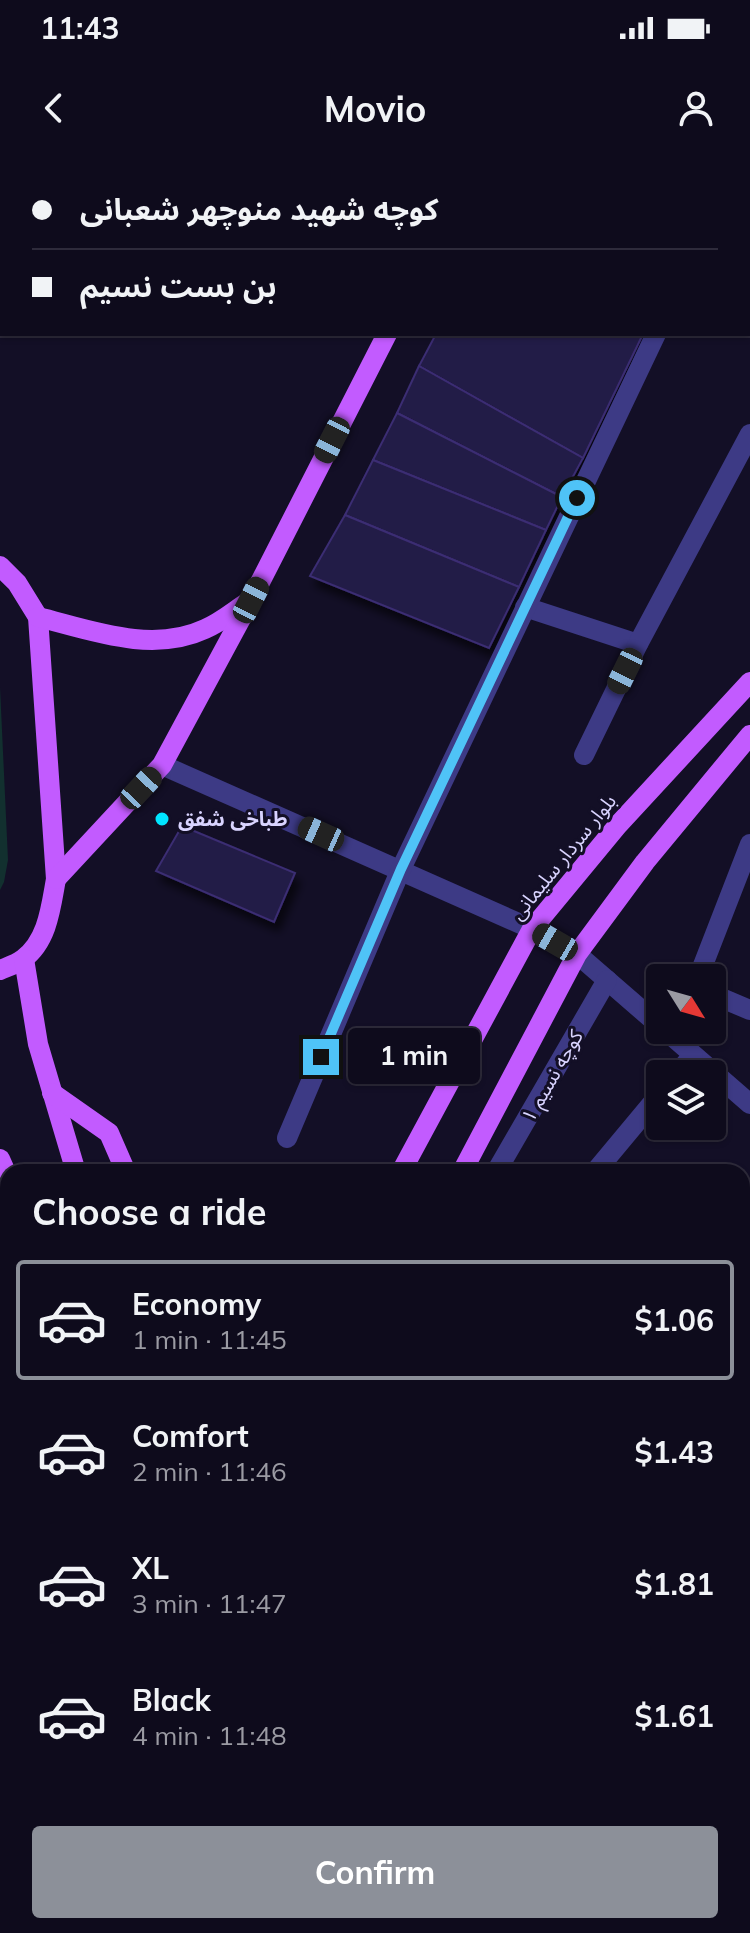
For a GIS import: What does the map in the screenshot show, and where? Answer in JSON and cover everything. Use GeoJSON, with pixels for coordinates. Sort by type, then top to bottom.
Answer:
{"type":"FeatureCollection","features":[{"type":"Feature","properties":{"kind":"main road"},"geometry":{"type":"LineString","coordinates":[[56,879],[162,765],[251,600],[386,336]]}},
{"type":"Feature","properties":{"kind":"main road"},"geometry":{"type":"LineString","coordinates":[[0,566],[17,583],[38,617],[56,879],[50,917],[39,939],[24,959],[0,970]]}},
{"type":"Feature","properties":{"kind":"main road"},"geometry":{"type":"LineString","coordinates":[[38,617],[119,637],[162,640],[204,630],[251,600]]}},
{"type":"Feature","properties":{"kind":"main road","name":"بلوار سردار سلیمانی"},"geometry":{"type":"LineString","coordinates":[[405,1164],[532,929],[618,825],[750,682]]}},
{"type":"Feature","properties":{"kind":"main road"},"geometry":{"type":"LineString","coordinates":[[466,1164],[577,954],[645,862],[750,735]]}},
{"type":"Feature","properties":{"kind":"main road"},"geometry":{"type":"LineString","coordinates":[[24,959],[38,1044],[74,1164]]}},
{"type":"Feature","properties":{"kind":"main road"},"geometry":{"type":"LineString","coordinates":[[52,1093],[109,1133],[123,1164]]}},
{"type":"Feature","properties":{"kind":"street"},"geometry":{"type":"LineString","coordinates":[[287,1138],[401,869],[655,336]]}},
{"type":"Feature","properties":{"kind":"street"},"geometry":{"type":"LineString","coordinates":[[584,755],[638,644],[750,434]]}},
{"type":"Feature","properties":{"kind":"street"},"geometry":{"type":"LineString","coordinates":[[525,607],[638,644]]}},
{"type":"Feature","properties":{"kind":"street"},"geometry":{"type":"LineString","coordinates":[[162,765],[532,929],[577,954],[646,1013]]}},
{"type":"Feature","properties":{"kind":"street"},"geometry":{"type":"LineString","coordinates":[[703,964],[750,844]]}},
{"type":"Feature","properties":{"kind":"street","name":"کوچه نسیم ۱"},"geometry":{"type":"LineString","coordinates":[[501,1164],[607,980]]}},
{"type":"Feature","properties":{"kind":"street"},"geometry":{"type":"LineString","coordinates":[[726,1000],[750,1010]]}},
{"type":"Feature","properties":{"kind":"street"},"geometry":{"type":"LineString","coordinates":[[681,1044],[750,1104]]}},
{"type":"Feature","properties":{"kind":"street"},"geometry":{"type":"LineString","coordinates":[[689,1060],[693,1055]]}},
{"type":"Feature","properties":{"kind":"street"},"geometry":{"type":"LineString","coordinates":[[602,1164],[646,1111]]}},
{"type":"Feature","properties":{"kind":"green space"},"geometry":{"type":"Polygon","coordinates":[[[0,687],[8,860],[0,890],[0,687]]]}},
{"type":"Feature","properties":{"kind":"building"},"geometry":{"type":"Polygon","coordinates":[[[435,336],[642,336],[583,458],[419,366],[435,336]]]}},
{"type":"Feature","properties":{"kind":"building"},"geometry":{"type":"Polygon","coordinates":[[[419,366],[583,458],[562,497],[397,413],[419,366]]]}},
{"type":"Feature","properties":{"kind":"building"},"geometry":{"type":"Polygon","coordinates":[[[397,413],[562,497],[546,530],[373,460],[397,413]]]}},
{"type":"Feature","properties":{"kind":"building"},"geometry":{"type":"Polygon","coordinates":[[[373,460],[546,530],[519,587],[345,515],[373,460]]]}},
{"type":"Feature","properties":{"kind":"building"},"geometry":{"type":"Polygon","coordinates":[[[345,515],[519,587],[489,648],[310,576],[345,515]]]}},
{"type":"Feature","properties":{"kind":"building"},"geometry":{"type":"Polygon","coordinates":[[[182,826],[295,873],[274,922],[156,871],[182,826]]]}},
{"type":"Feature","properties":{"kind":"place","name":"طباخی شفق"},"geometry":{"type":"Point","coordinates":[162,819]}},
{"type":"Feature","properties":{"kind":"route"},"geometry":{"type":"LineString","coordinates":[[321,1057],[401,869],[577,498]]}}]}
